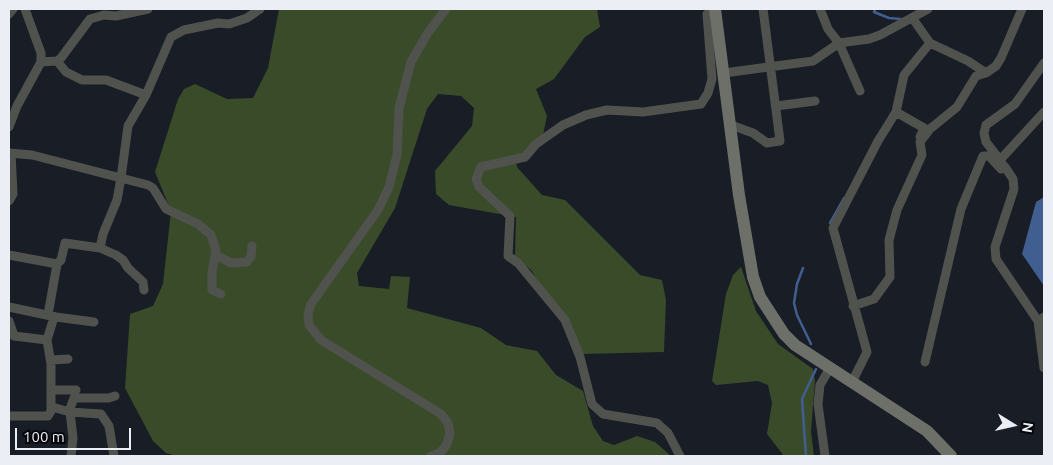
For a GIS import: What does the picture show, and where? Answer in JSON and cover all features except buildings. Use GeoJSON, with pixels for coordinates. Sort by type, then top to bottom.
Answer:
{"type":"FeatureCollection","features":[{"type":"Feature","properties":{"kind":"street"},"geometry":{"type":"LineString","coordinates":[[9,14],[14,9]]}},
{"type":"Feature","properties":{"kind":"street"},"geometry":{"type":"LineString","coordinates":[[9,127],[17,106],[42,62],[41,53],[25,9]]}},
{"type":"Feature","properties":{"kind":"street"},"geometry":{"type":"LineString","coordinates":[[42,62],[57,61],[70,48],[90,19],[104,15],[116,16],[148,9]]}},
{"type":"Feature","properties":{"kind":"street"},"geometry":{"type":"LineString","coordinates":[[100,248],[103,234],[119,193],[128,126],[146,94],[174,34],[215,23],[228,24],[248,18],[260,9]]}},
{"type":"Feature","properties":{"kind":"street"},"geometry":{"type":"LineString","coordinates":[[431,456],[441,452],[447,444],[450,433],[448,423],[441,414],[321,340],[309,325],[308,314],[311,304],[378,210],[388,187],[397,155],[399,108],[411,62],[427,34],[446,9]]}},
{"type":"Feature","properties":{"kind":"street"},"geometry":{"type":"LineString","coordinates":[[680,456],[668,434],[657,423],[602,414],[592,404],[580,357],[564,320],[518,263],[508,256],[510,216],[476,183],[481,166],[525,157],[536,144],[586,115],[607,110],[643,112],[701,104],[708,93],[712,79],[707,14],[715,9],[739,195],[756,288],[766,308],[784,334],[795,345],[927,430],[951,456]]}},
{"type":"Feature","properties":{"kind":"street"},"geometry":{"type":"LineString","coordinates":[[731,125],[753,133],[767,144],[780,141],[763,9]]}},
{"type":"Feature","properties":{"kind":"street"},"geometry":{"type":"LineString","coordinates":[[820,9],[828,28],[839,43],[860,91]]}},
{"type":"Feature","properties":{"kind":"street"},"geometry":{"type":"LineString","coordinates":[[724,73],[813,61],[839,43],[869,39],[908,21],[928,9]]}},
{"type":"Feature","properties":{"kind":"street"},"geometry":{"type":"LineString","coordinates":[[920,142],[930,129],[956,107],[976,76],[986,73],[996,66],[1022,9]]}},
{"type":"Feature","properties":{"kind":"street"},"geometry":{"type":"LineString","coordinates":[[908,21],[930,43],[960,57],[986,73]]}},
{"type":"Feature","properties":{"kind":"street"},"geometry":{"type":"LineString","coordinates":[[852,382],[867,352],[833,226],[896,112],[904,75],[930,43]]}},
{"type":"Feature","properties":{"kind":"street"},"geometry":{"type":"LineString","coordinates":[[57,61],[66,72],[82,80],[106,80],[146,94]]}},
{"type":"Feature","properties":{"kind":"street"},"geometry":{"type":"LineString","coordinates":[[1044,63],[1015,104],[986,125],[984,133],[986,142],[1013,179],[1014,189],[995,246],[996,259],[1041,319],[1044,368]]}},
{"type":"Feature","properties":{"kind":"street"},"geometry":{"type":"LineString","coordinates":[[776,106],[815,101]]}},
{"type":"Feature","properties":{"kind":"street"},"geometry":{"type":"LineString","coordinates":[[854,306],[874,299],[890,277],[889,240],[897,210],[922,155],[920,142],[924,128],[896,112]]}},
{"type":"Feature","properties":{"kind":"street"},"geometry":{"type":"LineString","coordinates":[[925,362],[966,195],[983,156],[989,156],[1000,169],[1044,112]]}},
{"type":"Feature","properties":{"kind":"street"},"geometry":{"type":"LineString","coordinates":[[9,201],[13,194],[10,153],[32,156],[148,185],[153,188],[166,209],[198,224],[211,235],[216,250],[212,272],[212,290],[221,294]]}},
{"type":"Feature","properties":{"kind":"street"},"geometry":{"type":"LineString","coordinates":[[9,416],[48,416],[52,407],[51,360],[47,340],[57,264],[61,260],[65,243],[100,248],[123,260],[128,268],[143,282],[144,290]]}},
{"type":"Feature","properties":{"kind":"street"},"geometry":{"type":"LineString","coordinates":[[216,255],[231,263],[247,262],[251,257],[252,246]]}},
{"type":"Feature","properties":{"kind":"street"},"geometry":{"type":"LineString","coordinates":[[9,255],[57,264]]}},
{"type":"Feature","properties":{"kind":"street"},"geometry":{"type":"LineString","coordinates":[[9,307],[51,316],[94,322]]}},
{"type":"Feature","properties":{"kind":"street"},"geometry":{"type":"LineString","coordinates":[[9,321],[14,336],[47,340]]}},
{"type":"Feature","properties":{"kind":"street"},"geometry":{"type":"LineString","coordinates":[[51,360],[68,359]]}},
{"type":"Feature","properties":{"kind":"street"},"geometry":{"type":"LineString","coordinates":[[825,456],[818,404],[820,385],[830,368]]}},
{"type":"Feature","properties":{"kind":"street"},"geometry":{"type":"LineString","coordinates":[[52,390],[76,390]]}},
{"type":"Feature","properties":{"kind":"street"},"geometry":{"type":"LineString","coordinates":[[71,456],[73,438],[69,411],[71,401],[74,398],[110,398],[115,396]]}},
{"type":"Feature","properties":{"kind":"street"},"geometry":{"type":"LineString","coordinates":[[52,407],[69,411],[101,414],[109,426],[114,456]]}},
{"type":"Feature","properties":{"kind":"green space"},"geometry":{"type":"Polygon","coordinates":[[[279,9],[597,9],[600,27],[585,37],[554,79],[536,89],[547,116],[543,135],[516,161],[517,167],[542,195],[565,200],[640,275],[662,280],[666,300],[664,352],[582,354],[531,270],[515,257],[516,217],[449,205],[436,194],[435,171],[472,126],[474,108],[461,96],[438,94],[427,109],[395,208],[357,273],[359,286],[389,289],[391,276],[410,277],[407,308],[481,328],[506,345],[537,351],[556,375],[583,391],[593,426],[603,441],[614,445],[637,436],[655,442],[671,456],[177,456],[166,453],[153,441],[125,388],[130,314],[153,306],[163,284],[171,211],[155,172],[178,99],[184,89],[195,84],[227,99],[253,98],[268,68],[279,9]]]}},
{"type":"Feature","properties":{"kind":"green space"},"geometry":{"type":"Polygon","coordinates":[[[741,267],[756,311],[778,344],[813,369],[815,381],[811,431],[814,456],[784,456],[767,434],[772,403],[768,385],[758,381],[716,385],[712,381],[726,294],[733,275],[741,267]]]}},
{"type":"Feature","properties":{"kind":"water"},"geometry":{"type":"Polygon","coordinates":[[[1044,197],[1044,286],[1022,254],[1036,202],[1044,197]]]}},
{"type":"Feature","properties":{"kind":"waterway"},"geometry":{"type":"LineString","coordinates":[[875,9],[874,12],[889,18],[901,19]]}},
{"type":"Feature","properties":{"kind":"waterway"},"geometry":{"type":"LineString","coordinates":[[830,223],[844,198]]}},
{"type":"Feature","properties":{"kind":"waterway"},"geometry":{"type":"LineString","coordinates":[[803,268],[797,284],[794,303],[797,315],[811,344]]}},
{"type":"Feature","properties":{"kind":"waterway"},"geometry":{"type":"LineString","coordinates":[[806,456],[802,399],[816,369]]}}]}
